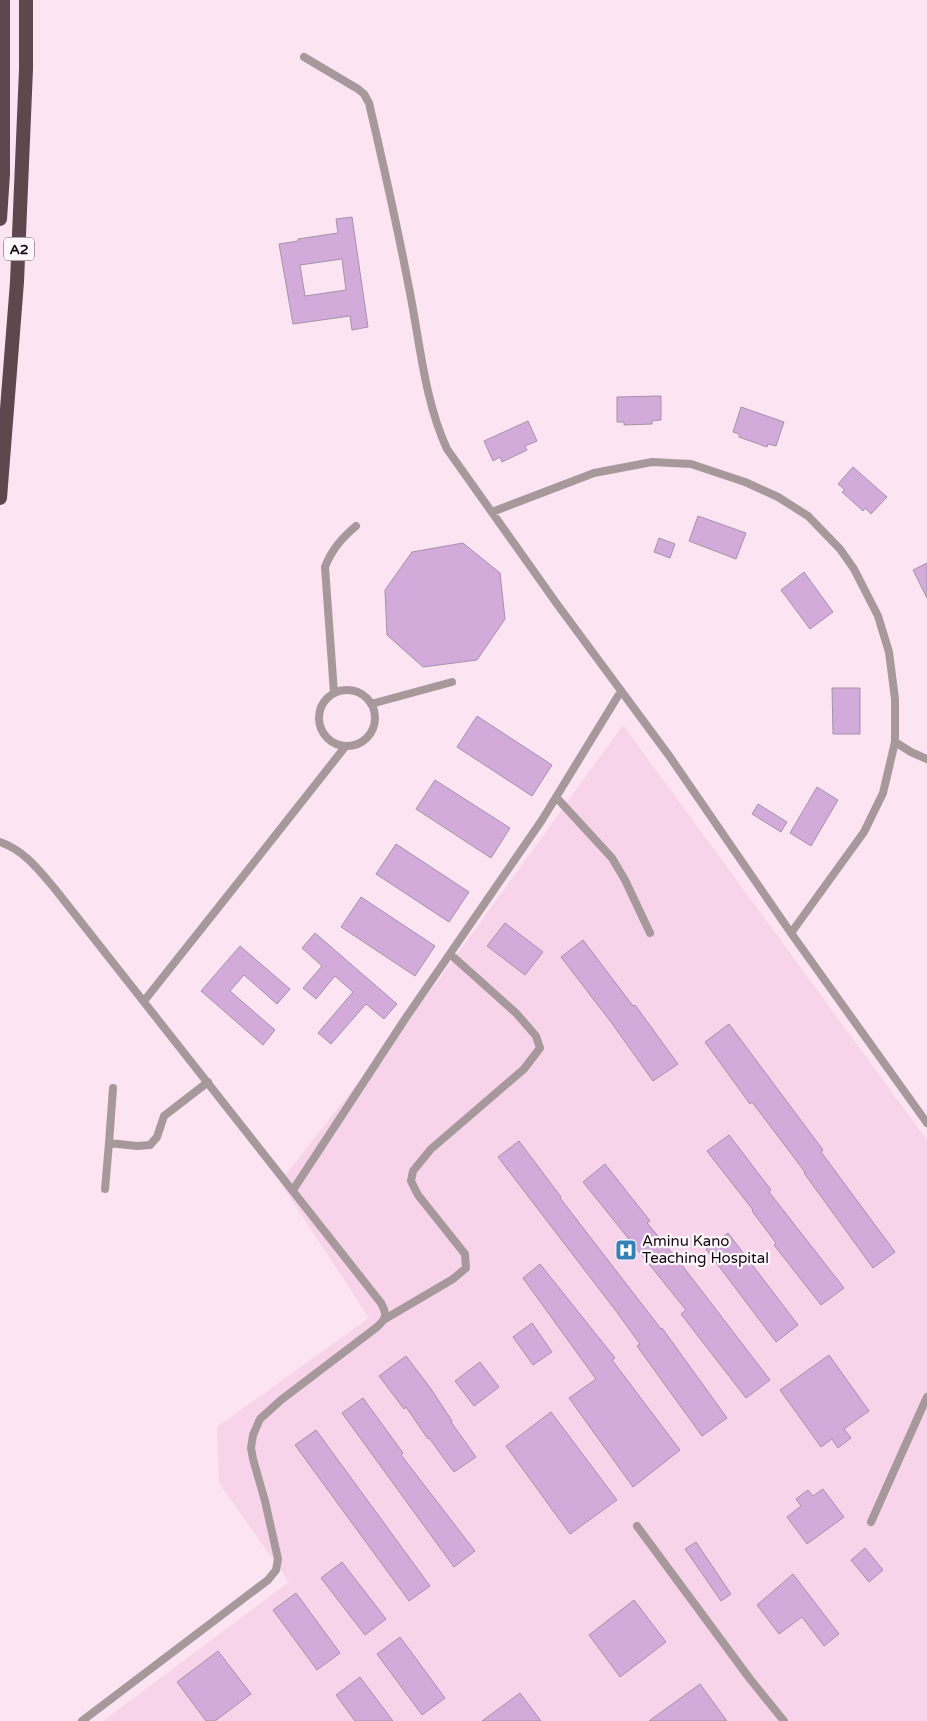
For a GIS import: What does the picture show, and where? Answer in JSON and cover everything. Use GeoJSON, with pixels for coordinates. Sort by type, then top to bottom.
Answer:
{"type":"FeatureCollection","features":[{"type":"Feature","properties":{"kind":"highway","name":"A2"},"geometry":{"type":"LineString","coordinates":[[0,219],[3,174],[4,0]]}},
{"type":"Feature","properties":{"kind":"highway","name":"A2"},"geometry":{"type":"LineString","coordinates":[[0,498],[17,282],[26,69],[26,0]]}},
{"type":"Feature","properties":{"kind":"lane"},"geometry":{"type":"LineString","coordinates":[[304,57],[358,89],[369,104],[398,231],[430,397],[440,432],[447,448],[670,757],[927,1123]]}},
{"type":"Feature","properties":{"kind":"lane"},"geometry":{"type":"LineString","coordinates":[[492,512],[594,473],[652,462],[691,464],[745,482],[778,497],[808,516],[840,549],[854,568],[878,616],[889,652],[895,699],[895,742],[884,793],[874,814],[864,832],[792,933]]}},
{"type":"Feature","properties":{"kind":"lane"},"geometry":{"type":"LineString","coordinates":[[334,693],[325,567],[330,554],[356,526]]}},
{"type":"Feature","properties":{"kind":"lane"},"geometry":{"type":"LineString","coordinates":[[371,704],[452,682]]}},
{"type":"Feature","properties":{"kind":"lane"},"geometry":{"type":"LineString","coordinates":[[348,690],[362,695],[371,704],[375,720],[370,734],[359,744],[345,747],[330,742],[321,731],[318,716],[323,702],[334,693],[348,690]]}},
{"type":"Feature","properties":{"kind":"lane"},"geometry":{"type":"LineString","coordinates":[[293,1190],[556,797],[621,691]]}},
{"type":"Feature","properties":{"kind":"lane"},"geometry":{"type":"LineString","coordinates":[[895,742],[927,759]]}},
{"type":"Feature","properties":{"kind":"lane"},"geometry":{"type":"LineString","coordinates":[[144,1000],[345,747]]}},
{"type":"Feature","properties":{"kind":"lane"},"geometry":{"type":"LineString","coordinates":[[556,797],[612,858],[625,880],[650,933]]}},
{"type":"Feature","properties":{"kind":"lane"},"geometry":{"type":"LineString","coordinates":[[0,842],[26,856],[38,868],[381,1302],[386,1313],[385,1320]]}},
{"type":"Feature","properties":{"kind":"lane"},"geometry":{"type":"LineString","coordinates":[[82,1721],[268,1580],[276,1570],[278,1559],[265,1501],[252,1459],[253,1435],[260,1419],[281,1400],[385,1320],[453,1279],[466,1268],[465,1254],[418,1195],[411,1182],[413,1171],[431,1149],[524,1070],[540,1048],[536,1036],[516,1013],[450,954]]}},
{"type":"Feature","properties":{"kind":"lane"},"geometry":{"type":"LineString","coordinates":[[110,1143],[137,1146],[150,1145],[157,1137],[164,1116],[208,1082]]}},
{"type":"Feature","properties":{"kind":"lane"},"geometry":{"type":"LineString","coordinates":[[105,1189],[113,1088]]}},
{"type":"Feature","properties":{"kind":"lane"},"geometry":{"type":"LineString","coordinates":[[871,1522],[927,1397]]}},
{"type":"Feature","properties":{"kind":"lane"},"geometry":{"type":"LineString","coordinates":[[637,1526],[750,1679],[784,1721]]}},
{"type":"Feature","properties":{"kind":"shaded area","name":"Aminu Kano Teaching Hospital"},"geometry":{"type":"Polygon","coordinates":[[[623,725],[927,1140],[927,1721],[103,1721],[289,1582],[219,1483],[217,1427],[369,1318],[280,1182],[437,982],[623,725]]]}},
{"type":"Feature","properties":{"kind":"building"},"geometry":{"type":"Polygon","coordinates":[[[352,217],[368,327],[352,330],[350,316],[293,324],[279,244],[338,233],[336,219],[352,217]],[[342,259],[300,265],[305,296],[346,290],[342,259]]]}},
{"type":"Feature","properties":{"kind":"building"},"geometry":{"type":"Polygon","coordinates":[[[661,396],[661,420],[652,421],[652,424],[624,425],[624,422],[617,422],[617,397],[661,396]]]}},
{"type":"Feature","properties":{"kind":"building"},"geometry":{"type":"Polygon","coordinates":[[[741,407],[784,422],[776,446],[768,444],[767,447],[739,437],[739,434],[733,432],[741,407]]]}},
{"type":"Feature","properties":{"kind":"building"},"geometry":{"type":"Polygon","coordinates":[[[528,421],[537,441],[525,446],[527,450],[502,462],[500,457],[493,461],[484,441],[528,421]]]}},
{"type":"Feature","properties":{"kind":"building"},"geometry":{"type":"Polygon","coordinates":[[[853,467],[887,497],[871,514],[865,508],[863,511],[842,492],[845,490],[838,484],[853,467]]]}},
{"type":"Feature","properties":{"kind":"building"},"geometry":{"type":"Polygon","coordinates":[[[698,516],[746,533],[736,559],[689,541],[698,516]]]}},
{"type":"Feature","properties":{"kind":"building"},"geometry":{"type":"Polygon","coordinates":[[[659,538],[675,544],[670,558],[654,552],[659,538]]]}},
{"type":"Feature","properties":{"kind":"building"},"geometry":{"type":"Polygon","coordinates":[[[463,543],[500,573],[505,619],[477,660],[423,667],[387,635],[385,590],[412,552],[463,543]]]}},
{"type":"Feature","properties":{"kind":"building"},"geometry":{"type":"Polygon","coordinates":[[[927,563],[927,598],[913,570],[927,563]]]}},
{"type":"Feature","properties":{"kind":"building"},"geometry":{"type":"Polygon","coordinates":[[[804,572],[833,612],[810,629],[781,590],[804,572]]]}},
{"type":"Feature","properties":{"kind":"building"},"geometry":{"type":"Polygon","coordinates":[[[832,688],[860,688],[860,734],[833,734],[832,688]]]}},
{"type":"Feature","properties":{"kind":"building"},"geometry":{"type":"Polygon","coordinates":[[[477,716],[552,765],[532,796],[457,747],[477,716]]]}},
{"type":"Feature","properties":{"kind":"building"},"geometry":{"type":"Polygon","coordinates":[[[435,780],[510,828],[491,858],[416,809],[435,780]]]}},
{"type":"Feature","properties":{"kind":"building"},"geometry":{"type":"Polygon","coordinates":[[[817,787],[838,800],[811,846],[790,833],[817,787]]]}},
{"type":"Feature","properties":{"kind":"building"},"geometry":{"type":"Polygon","coordinates":[[[758,804],[787,822],[781,832],[752,814],[758,804]]]}},
{"type":"Feature","properties":{"kind":"building"},"geometry":{"type":"Polygon","coordinates":[[[396,844],[469,892],[449,922],[376,874],[396,844]]]}},
{"type":"Feature","properties":{"kind":"building"},"geometry":{"type":"Polygon","coordinates":[[[361,897],[435,946],[415,976],[341,927],[361,897]]]}},
{"type":"Feature","properties":{"kind":"building"},"geometry":{"type":"Polygon","coordinates":[[[505,923],[543,952],[525,975],[487,946],[505,923]]]}},
{"type":"Feature","properties":{"kind":"building"},"geometry":{"type":"Polygon","coordinates":[[[315,933],[397,1004],[384,1019],[366,1004],[331,1044],[318,1033],[353,992],[335,976],[316,999],[303,988],[322,966],[302,948],[315,933]]]}},
{"type":"Feature","properties":{"kind":"building"},"geometry":{"type":"Polygon","coordinates":[[[583,940],[633,1006],[635,1005],[678,1064],[653,1081],[561,957],[583,940]]]}},
{"type":"Feature","properties":{"kind":"building"},"geometry":{"type":"Polygon","coordinates":[[[240,946],[290,989],[277,1004],[244,975],[230,991],[275,1030],[263,1045],[201,991],[240,946]]]}},
{"type":"Feature","properties":{"kind":"building"},"geometry":{"type":"Polygon","coordinates":[[[729,1024],[823,1150],[821,1152],[895,1252],[873,1268],[805,1172],[752,1102],[750,1104],[705,1042],[729,1024]]]}},
{"type":"Feature","properties":{"kind":"building"},"geometry":{"type":"Polygon","coordinates":[[[729,1135],[771,1190],[769,1192],[844,1288],[821,1305],[774,1245],[776,1243],[753,1210],[707,1151],[729,1135]]]}},
{"type":"Feature","properties":{"kind":"building"},"geometry":{"type":"Polygon","coordinates":[[[519,1141],[560,1198],[662,1328],[727,1418],[702,1436],[637,1346],[640,1344],[616,1311],[498,1157],[519,1141]]]}},
{"type":"Feature","properties":{"kind":"building"},"geometry":{"type":"Polygon","coordinates":[[[605,1164],[650,1221],[647,1223],[678,1260],[770,1380],[746,1398],[681,1314],[686,1310],[583,1182],[605,1164]]]}},
{"type":"Feature","properties":{"kind":"building"},"geometry":{"type":"Polygon","coordinates":[[[728,1233],[798,1325],[776,1342],[706,1249],[728,1233]]]}},
{"type":"Feature","properties":{"kind":"building"},"geometry":{"type":"Polygon","coordinates":[[[540,1264],[615,1358],[612,1360],[680,1450],[633,1487],[569,1398],[596,1379],[523,1278],[540,1264]]]}},
{"type":"Feature","properties":{"kind":"building"},"geometry":{"type":"Polygon","coordinates":[[[532,1323],[552,1352],[533,1365],[513,1337],[532,1323]]]}},
{"type":"Feature","properties":{"kind":"building"},"geometry":{"type":"Polygon","coordinates":[[[829,1355],[869,1411],[844,1429],[851,1438],[838,1448],[832,1439],[821,1447],[780,1390],[829,1355]]]}},
{"type":"Feature","properties":{"kind":"building"},"geometry":{"type":"Polygon","coordinates":[[[406,1356],[431,1389],[451,1422],[476,1457],[454,1472],[406,1407],[404,1409],[379,1376],[406,1356]]]}},
{"type":"Feature","properties":{"kind":"building"},"geometry":{"type":"Polygon","coordinates":[[[480,1362],[499,1387],[474,1406],[455,1381],[480,1362]]]}},
{"type":"Feature","properties":{"kind":"building"},"geometry":{"type":"Polygon","coordinates":[[[363,1398],[403,1453],[401,1455],[475,1551],[454,1567],[342,1413],[363,1398]]]}},
{"type":"Feature","properties":{"kind":"building"},"geometry":{"type":"Polygon","coordinates":[[[551,1412],[617,1500],[570,1534],[506,1446],[551,1412]]]}},
{"type":"Feature","properties":{"kind":"building"},"geometry":{"type":"Polygon","coordinates":[[[316,1430],[430,1586],[409,1601],[295,1445],[316,1430]]]}},
{"type":"Feature","properties":{"kind":"building"},"geometry":{"type":"Polygon","coordinates":[[[823,1489],[844,1517],[807,1544],[787,1517],[801,1506],[796,1499],[808,1490],[813,1496],[823,1489]]]}},
{"type":"Feature","properties":{"kind":"building"},"geometry":{"type":"Polygon","coordinates":[[[696,1542],[731,1594],[721,1601],[685,1549],[696,1542]]]}},
{"type":"Feature","properties":{"kind":"building"},"geometry":{"type":"Polygon","coordinates":[[[865,1548],[883,1570],[869,1582],[851,1560],[865,1548]]]}},
{"type":"Feature","properties":{"kind":"building"},"geometry":{"type":"Polygon","coordinates":[[[342,1562],[386,1619],[365,1635],[321,1578],[342,1562]]]}},
{"type":"Feature","properties":{"kind":"building"},"geometry":{"type":"Polygon","coordinates":[[[793,1574],[839,1634],[824,1646],[802,1617],[779,1634],[757,1605],[793,1574]]]}},
{"type":"Feature","properties":{"kind":"building"},"geometry":{"type":"Polygon","coordinates":[[[296,1593],[340,1653],[317,1670],[273,1610],[296,1593]]]}},
{"type":"Feature","properties":{"kind":"building"},"geometry":{"type":"Polygon","coordinates":[[[634,1600],[666,1642],[620,1677],[589,1635],[634,1600]]]}},
{"type":"Feature","properties":{"kind":"building"},"geometry":{"type":"Polygon","coordinates":[[[400,1637],[445,1698],[422,1715],[377,1654],[400,1637]]]}},
{"type":"Feature","properties":{"kind":"building"},"geometry":{"type":"Polygon","coordinates":[[[218,1651],[251,1694],[215,1721],[206,1721],[177,1682],[218,1651]]]}},
{"type":"Feature","properties":{"kind":"building"},"geometry":{"type":"Polygon","coordinates":[[[360,1677],[393,1721],[355,1721],[336,1695],[360,1677]]]}},
{"type":"Feature","properties":{"kind":"building"},"geometry":{"type":"Polygon","coordinates":[[[700,1684],[727,1721],[649,1721],[700,1684]]]}},
{"type":"Feature","properties":{"kind":"building"},"geometry":{"type":"Polygon","coordinates":[[[520,1693],[541,1721],[482,1721],[520,1693]]]}},
{"type":"Feature","properties":{"kind":"place","name":"Aminu Kano Teaching Hospital"},"geometry":{"type":"Point","coordinates":[626,1250]}}]}
